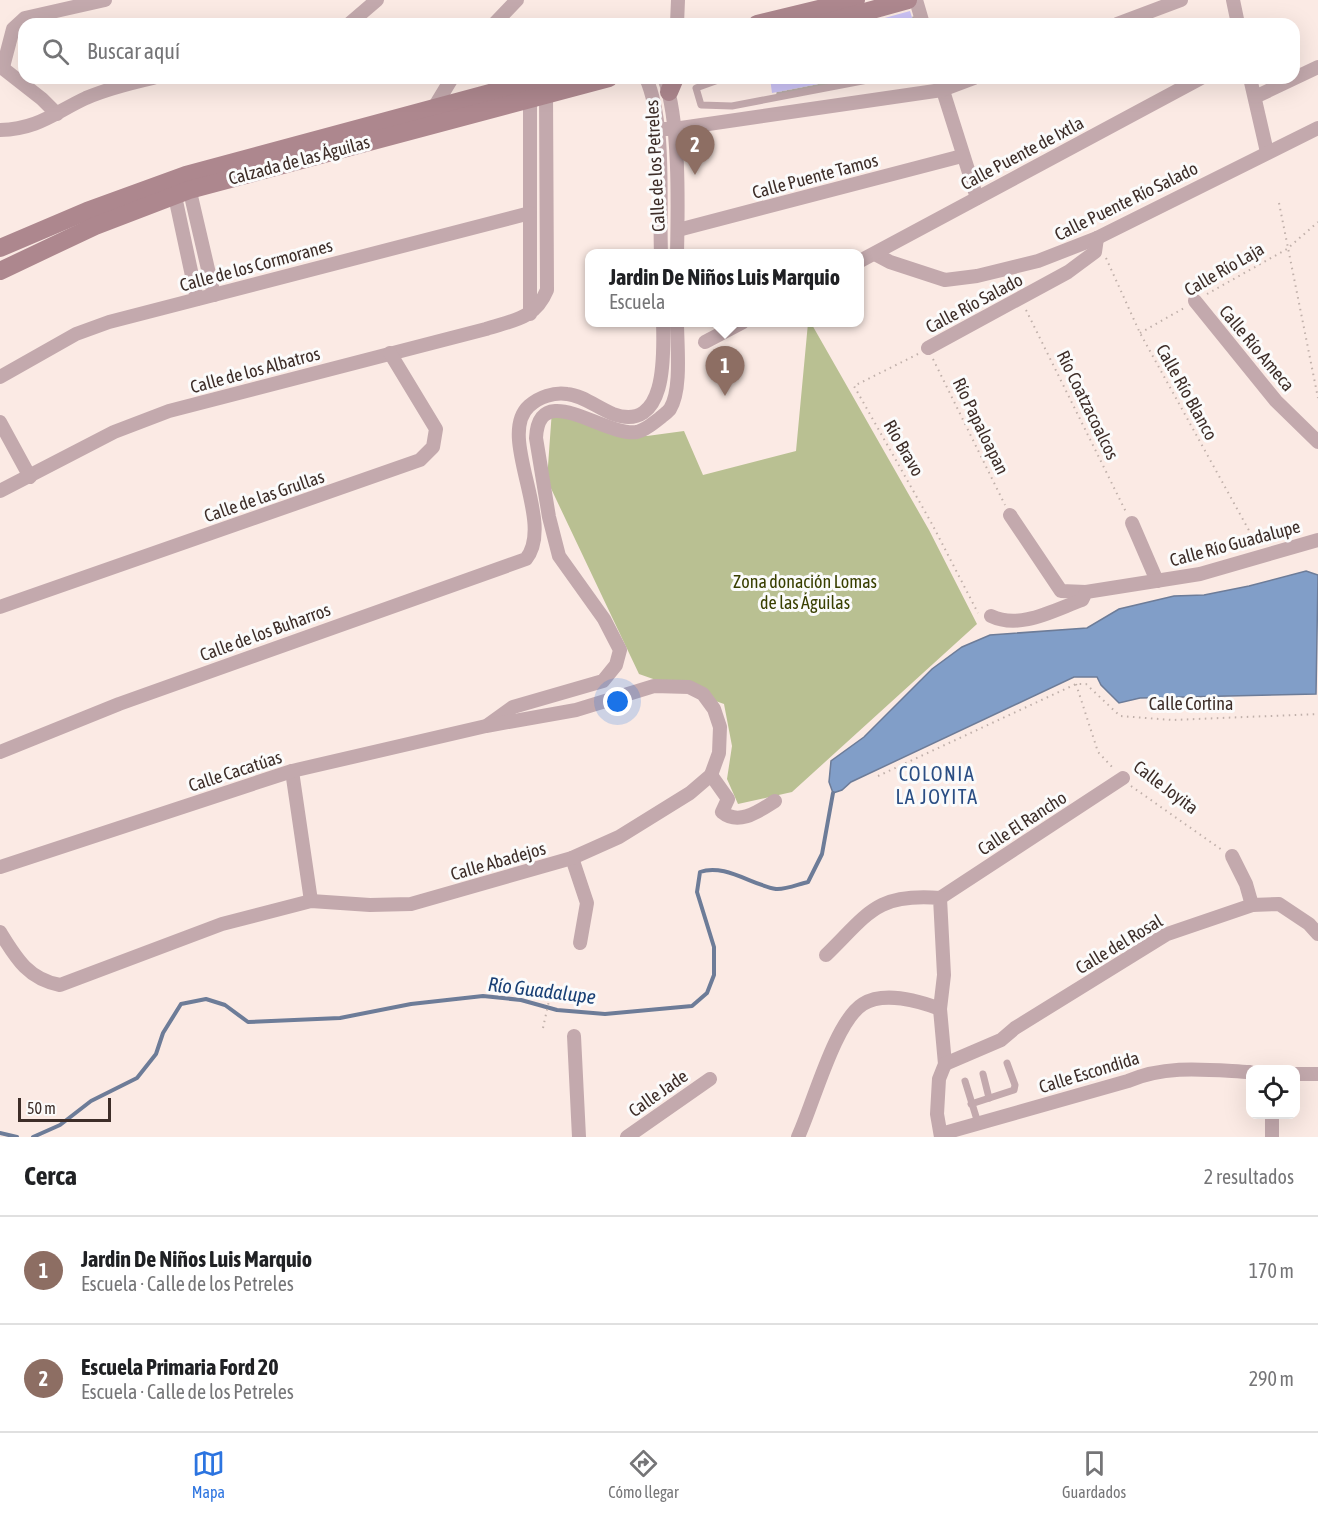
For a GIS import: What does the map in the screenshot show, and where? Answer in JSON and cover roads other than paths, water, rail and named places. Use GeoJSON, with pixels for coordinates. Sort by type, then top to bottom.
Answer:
{"type":"FeatureCollection","features":[{"type":"Feature","properties":{"kind":"main road"},"geometry":{"type":"LineString","coordinates":[[770,18],[793,7],[856,0]]}},
{"type":"Feature","properties":{"kind":"main road"},"geometry":{"type":"LineString","coordinates":[[843,18],[908,0]]}},
{"type":"Feature","properties":{"kind":"main road","name":"Calzada de las Águilas"},"geometry":{"type":"LineString","coordinates":[[0,248],[180,185],[437,114],[574,84]]}},
{"type":"Feature","properties":{"kind":"main road","name":"Calzada de las Águilas"},"geometry":{"type":"LineString","coordinates":[[437,114],[540,90]]}},
{"type":"Feature","properties":{"kind":"main road","name":"Calzada de las Águilas"},"geometry":{"type":"LineString","coordinates":[[0,271],[180,185]]}},
{"type":"Feature","properties":{"kind":"street"},"geometry":{"type":"LineString","coordinates":[[25,18],[105,0]]}},
{"type":"Feature","properties":{"kind":"street"},"geometry":{"type":"LineString","coordinates":[[356,18],[377,0]]}},
{"type":"Feature","properties":{"kind":"street"},"geometry":{"type":"LineString","coordinates":[[500,18],[517,0]]}},
{"type":"Feature","properties":{"kind":"street"},"geometry":{"type":"LineString","coordinates":[[677,18],[678,0]]}},
{"type":"Feature","properties":{"kind":"street"},"geometry":{"type":"LineString","coordinates":[[916,0],[921,18]]}},
{"type":"Feature","properties":{"kind":"street"},"geometry":{"type":"LineString","coordinates":[[1134,18],[1181,0]]}},
{"type":"Feature","properties":{"kind":"street"},"geometry":{"type":"LineString","coordinates":[[1233,0],[1237,18]]}},
{"type":"Feature","properties":{"kind":"street"},"geometry":{"type":"LineString","coordinates":[[18,24],[13,29],[2,67],[18,81]]}},
{"type":"Feature","properties":{"kind":"street"},"geometry":{"type":"LineString","coordinates":[[1300,76],[1318,67]]}},
{"type":"Feature","properties":{"kind":"street"},"geometry":{"type":"LineString","coordinates":[[22,84],[57,114]]}},
{"type":"Feature","properties":{"kind":"street"},"geometry":{"type":"LineString","coordinates":[[0,130],[18,130],[39,124],[87,98],[133,84]]}},
{"type":"Feature","properties":{"kind":"street"},"geometry":{"type":"LineString","coordinates":[[437,114],[450,84]]}},
{"type":"Feature","properties":{"kind":"street","name":"Calle de los Petreles"},"geometry":{"type":"LineString","coordinates":[[649,84],[658,129],[661,249]]}},
{"type":"Feature","properties":{"kind":"street","name":"Calle de los Petreles"},"geometry":{"type":"LineString","coordinates":[[669,84],[674,129],[678,249]]}},
{"type":"Feature","properties":{"kind":"street"},"geometry":{"type":"LineString","coordinates":[[658,129],[674,129],[940,84],[976,198]]}},
{"type":"Feature","properties":{"kind":"street","name":"Calle Puente de Ixtla"},"geometry":{"type":"LineString","coordinates":[[864,259],[1190,84]]}},
{"type":"Feature","properties":{"kind":"street"},"geometry":{"type":"LineString","coordinates":[[1252,84],[1267,152]]}},
{"type":"Feature","properties":{"kind":"street"},"geometry":{"type":"LineString","coordinates":[[1255,97],[1282,84]]}},
{"type":"Feature","properties":{"kind":"street"},"geometry":{"type":"LineString","coordinates":[[530,314],[530,213],[540,90]]}},
{"type":"Feature","properties":{"kind":"street"},"geometry":{"type":"LineString","coordinates":[[530,314],[541,304],[547,290],[540,90]]}},
{"type":"Feature","properties":{"kind":"street","name":"Calle Puente Río Salado"},"geometry":{"type":"LineString","coordinates":[[875,254],[890,262],[945,280],[976,276],[1028,264],[1097,238],[1318,128]]}},
{"type":"Feature","properties":{"kind":"street","name":"Calle Puente Tamos"},"geometry":{"type":"LineString","coordinates":[[678,230],[962,156]]}},
{"type":"Feature","properties":{"kind":"street"},"geometry":{"type":"LineString","coordinates":[[180,185],[214,295]]}},
{"type":"Feature","properties":{"kind":"street"},"geometry":{"type":"LineString","coordinates":[[180,185],[196,299]]}},
{"type":"Feature","properties":{"kind":"street","name":"Calle de los Cormoranes"},"geometry":{"type":"LineString","coordinates":[[0,377],[76,334],[109,322],[530,213]]}},
{"type":"Feature","properties":{"kind":"street","name":"Calle Río Salado"},"geometry":{"type":"LineString","coordinates":[[928,348],[1068,272],[1095,252],[1097,238]]}},
{"type":"Feature","properties":{"kind":"street","name":"Calle Río Ameca"},"geometry":{"type":"LineString","coordinates":[[1195,301],[1276,401],[1318,442]]}},
{"type":"Feature","properties":{"kind":"street","name":"Calle de los Albatros"},"geometry":{"type":"LineString","coordinates":[[0,491],[114,432],[169,411],[486,329],[530,314]]}},
{"type":"Feature","properties":{"kind":"street","name":"Calle de los Buharros"},"geometry":{"type":"LineString","coordinates":[[0,752],[119,704],[526,559],[536,542],[518,437],[523,415],[529,406],[552,393],[570,394],[626,417],[640,415],[651,405],[659,388],[664,358],[663,327]]}},
{"type":"Feature","properties":{"kind":"street"},"geometry":{"type":"LineString","coordinates":[[486,726],[513,707],[603,681],[616,665],[620,650],[609,628],[559,556],[549,517],[536,438],[537,424],[540,416],[551,411],[564,411],[616,431],[635,432],[648,429],[670,409],[677,378],[677,327]]}},
{"type":"Feature","properties":{"kind":"street"},"geometry":{"type":"LineString","coordinates":[[705,342],[734,327]]}},
{"type":"Feature","properties":{"kind":"street","name":"Calle de las Grullas"},"geometry":{"type":"LineString","coordinates":[[0,607],[420,460],[433,447],[436,429],[390,353]]}},
{"type":"Feature","properties":{"kind":"street"},"geometry":{"type":"LineString","coordinates":[[0,422],[30,477]]}},
{"type":"Feature","properties":{"kind":"street"},"geometry":{"type":"LineString","coordinates":[[1010,515],[1061,591],[1086,592]]}},
{"type":"Feature","properties":{"kind":"street"},"geometry":{"type":"LineString","coordinates":[[1131,523],[1157,581]]}},
{"type":"Feature","properties":{"kind":"street","name":"Calle Río Guadalupe"},"geometry":{"type":"LineString","coordinates":[[991,616],[1003,622],[1017,622],[1082,600],[1086,592],[1200,574],[1318,540]]}},
{"type":"Feature","properties":{"kind":"street"},"geometry":{"type":"LineString","coordinates":[[486,726],[576,710],[654,686],[689,687],[703,694],[714,709],[720,727],[719,753],[711,775],[728,799],[722,812],[729,817],[744,818],[775,801]]}},
{"type":"Feature","properties":{"kind":"street","name":"Calle Cacatúas"},"geometry":{"type":"LineString","coordinates":[[0,867],[292,771],[486,726]]}},
{"type":"Feature","properties":{"kind":"street"},"geometry":{"type":"LineString","coordinates":[[292,771],[311,901]]}},
{"type":"Feature","properties":{"kind":"street","name":"Calle Abadejos"},"geometry":{"type":"LineString","coordinates":[[0,932],[23,966],[42,982],[60,985],[222,924],[311,901],[370,905],[411,904],[572,858],[619,837],[690,793],[711,775]]}},
{"type":"Feature","properties":{"kind":"street","name":"Calle El Rancho"},"geometry":{"type":"LineString","coordinates":[[940,898],[1123,778]]}},
{"type":"Feature","properties":{"kind":"street"},"geometry":{"type":"LineString","coordinates":[[1232,856],[1246,884],[1251,905]]}},
{"type":"Feature","properties":{"kind":"street"},"geometry":{"type":"LineString","coordinates":[[572,858],[587,903],[580,943]]}},
{"type":"Feature","properties":{"kind":"street"},"geometry":{"type":"LineString","coordinates":[[826,955],[876,907],[894,898],[940,898],[944,975],[940,1009],[945,1064],[939,1090],[937,1114],[941,1136]]}},
{"type":"Feature","properties":{"kind":"street","name":"Calle del Rosal"},"geometry":{"type":"LineString","coordinates":[[945,1064],[1001,1040],[1016,1028],[1167,934],[1251,905],[1279,904],[1300,916],[1318,934]]}},
{"type":"Feature","properties":{"kind":"street"},"geometry":{"type":"LineString","coordinates":[[798,1137],[834,1044],[844,1025],[862,1005],[879,998],[921,1002],[940,1009]]}},
{"type":"Feature","properties":{"kind":"street"},"geometry":{"type":"LineString","coordinates":[[574,1036],[579,1137]]}},
{"type":"Feature","properties":{"kind":"street","name":"Calle Escondida"},"geometry":{"type":"LineString","coordinates":[[941,1136],[1128,1082],[1150,1072],[1171,1070],[1246,1072]]}},
{"type":"Feature","properties":{"kind":"street"},"geometry":{"type":"LineString","coordinates":[[1300,1074],[1318,1074]]}},
{"type":"Feature","properties":{"kind":"street","name":"Calle Jade"},"geometry":{"type":"LineString","coordinates":[[627,1137],[710,1079]]}},
{"type":"Feature","properties":{"kind":"street"},"geometry":{"type":"LineString","coordinates":[[1272,1119],[1272,1137]]}},
{"type":"Feature","properties":{"kind":"lane"},"geometry":{"type":"LineString","coordinates":[[707,84],[696,88],[701,105],[732,106],[833,84]]}},
{"type":"Feature","properties":{"kind":"lane"},"geometry":{"type":"LineString","coordinates":[[971,1104],[1015,1088],[1007,1063]]}},
{"type":"Feature","properties":{"kind":"lane"},"geometry":{"type":"LineString","coordinates":[[983,1074],[989,1098]]}},
{"type":"Feature","properties":{"kind":"lane"},"geometry":{"type":"LineString","coordinates":[[965,1081],[978,1124]]}},
{"type":"Feature","properties":{"kind":"water"},"geometry":{"type":"Polygon","coordinates":[[[1306,571],[1318,575],[1316,694],[1140,698],[1119,703],[1101,685],[1097,677],[1074,677],[851,782],[842,790],[833,793],[829,782],[831,761],[864,737],[932,669],[962,647],[990,635],[1087,628],[1119,609],[1174,596],[1204,595],[1249,586],[1306,571]]]}},
{"type":"Feature","properties":{"kind":"waterway","name":"Río Guadalupe"},"geometry":{"type":"LineString","coordinates":[[33,1137],[60,1125],[91,1101],[137,1078],[156,1054],[163,1033],[181,1004],[206,999],[225,1005],[248,1022],[340,1018],[411,1004],[483,996],[521,1000],[557,1010],[605,1014],[692,1006],[707,993],[714,975],[714,947],[697,892],[700,872],[709,870],[728,872],[776,889],[808,882],[822,854],[833,793]]}},
{"type":"Feature","properties":{"kind":"waterway","name":"Río Guadalupe"},"geometry":{"type":"LineString","coordinates":[[0,1133],[17,1137]]}},
{"type":"Feature","properties":{"kind":"place","name":"Escuela Primaria Ford 20"},"geometry":{"type":"Point","coordinates":[695,175]}},
{"type":"Feature","properties":{"kind":"place","name":"Jardin De Niños Luis Marquio"},"geometry":{"type":"Point","coordinates":[725,396]}},
{"type":"Feature","properties":{"kind":"district","name":"COLONIA LA JOYITA"},"geometry":{"type":"Point","coordinates":[937,784]}},
{"type":"Feature","properties":{"kind":"park label","name":"Zona donación Lomas de las Águilas"},"geometry":{"type":"Point","coordinates":[805,591]}}]}
